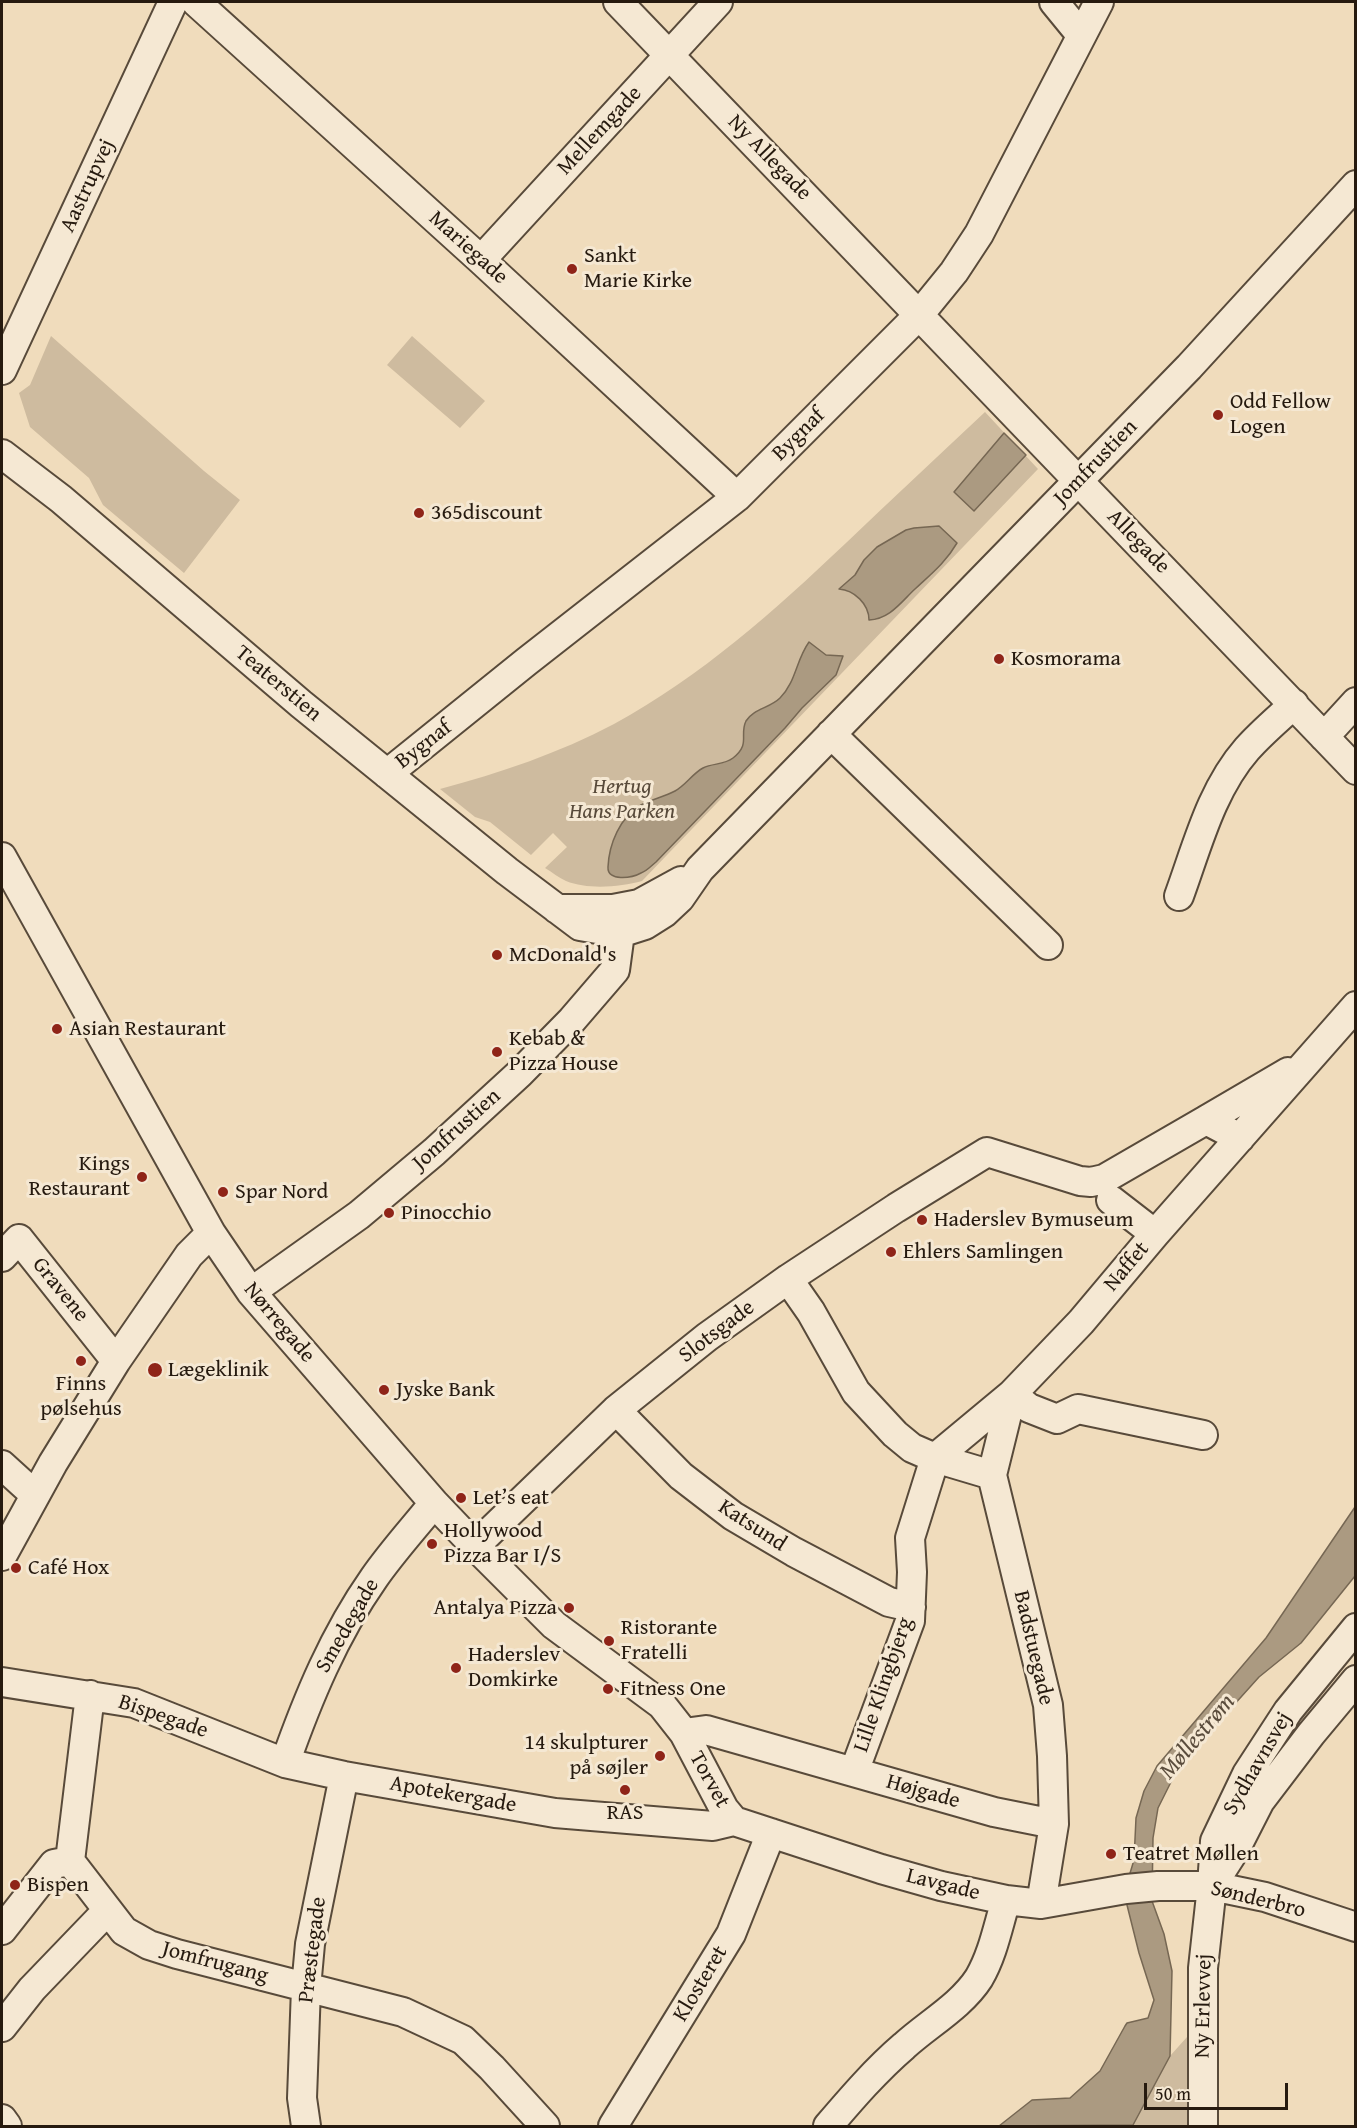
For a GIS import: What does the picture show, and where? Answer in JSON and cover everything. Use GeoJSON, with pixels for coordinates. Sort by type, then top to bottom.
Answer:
{"type":"FeatureCollection","features":[{"type":"Feature","properties":{"kind":"street","name":"Aastrupvej"},"geometry":{"type":"LineString","coordinates":[[2,370],[173,2]]}},
{"type":"Feature","properties":{"kind":"street","name":"Mariegade"},"geometry":{"type":"LineString","coordinates":[[196,2],[481,260],[737,497]]}},
{"type":"Feature","properties":{"kind":"street","name":"Ny Allegade"},"geometry":{"type":"LineString","coordinates":[[618,2],[919,315]]}},
{"type":"Feature","properties":{"kind":"street","name":"Mellemgade"},"geometry":{"type":"LineString","coordinates":[[481,260],[718,2]]}},
{"type":"Feature","properties":{"kind":"street"},"geometry":{"type":"LineString","coordinates":[[1054,2],[1081,35]]}},
{"type":"Feature","properties":{"kind":"street","name":"Bygnaf"},"geometry":{"type":"LineString","coordinates":[[387,774],[737,497],[919,315],[954,272],[979,234],[1099,2]]}},
{"type":"Feature","properties":{"kind":"street","name":"Jomfrustien"},"geometry":{"type":"LineString","coordinates":[[557,909],[580,926],[620,933],[645,925],[664,913],[680,898],[700,869],[1189,367],[1356,185]]}},
{"type":"Feature","properties":{"kind":"street","name":"Allegade"},"geometry":{"type":"LineString","coordinates":[[919,315],[1356,770]]}},
{"type":"Feature","properties":{"kind":"street","name":"Teaterstien"},"geometry":{"type":"LineString","coordinates":[[2,454],[61,499],[301,705],[557,909]]}},
{"type":"Feature","properties":{"kind":"street"},"geometry":{"type":"LineString","coordinates":[[1324,737],[1356,702]]}},
{"type":"Feature","properties":{"kind":"street"},"geometry":{"type":"LineString","coordinates":[[1179,896],[1210,808],[1226,779],[1246,750],[1294,704]]}},
{"type":"Feature","properties":{"kind":"street"},"geometry":{"type":"LineString","coordinates":[[831,734],[1048,945]]}},
{"type":"Feature","properties":{"kind":"street","name":"Nørregade"},"geometry":{"type":"LineString","coordinates":[[2,857],[211,1233],[251,1292],[434,1503],[475,1546],[554,1625],[662,1705]]}},
{"type":"Feature","properties":{"kind":"street","name":"Jomfrustien"},"geometry":{"type":"LineString","coordinates":[[557,909],[614,909],[639,904],[664,892],[700,869]]}},
{"type":"Feature","properties":{"kind":"street","name":"Jomfrustien"},"geometry":{"type":"LineString","coordinates":[[251,1292],[359,1215],[434,1152],[519,1074],[572,1020],[615,970],[620,933]]}},
{"type":"Feature","properties":{"kind":"street","name":"Naffet"},"geometry":{"type":"LineString","coordinates":[[935,1458],[1012,1394],[1081,1322],[1155,1234],[1356,1006]]}},
{"type":"Feature","properties":{"kind":"street","name":"Naffet"},"geometry":{"type":"LineString","coordinates":[[987,1152],[1062,1176],[1091,1182],[1104,1179],[1308,1060]]}},
{"type":"Feature","properties":{"kind":"street"},"geometry":{"type":"LineString","coordinates":[[1206,1120],[1240,1138]]}},
{"type":"Feature","properties":{"kind":"street","name":"Slotsgade"},"geometry":{"type":"LineString","coordinates":[[475,1546],[616,1410],[707,1337],[896,1208],[987,1152]]}},
{"type":"Feature","properties":{"kind":"street"},"geometry":{"type":"LineString","coordinates":[[1111,1200],[1155,1234]]}},
{"type":"Feature","properties":{"kind":"street"},"geometry":{"type":"LineString","coordinates":[[2,1556],[35,1495],[116,1360],[189,1255],[211,1233]]}},
{"type":"Feature","properties":{"kind":"street","name":"Gravene"},"geometry":{"type":"LineString","coordinates":[[2,1257],[19,1239],[116,1360]]}},
{"type":"Feature","properties":{"kind":"street"},"geometry":{"type":"LineString","coordinates":[[788,1280],[811,1312],[856,1392],[895,1434],[912,1448],[935,1458],[992,1475]]}},
{"type":"Feature","properties":{"kind":"street"},"geometry":{"type":"LineString","coordinates":[[1012,1394],[1029,1408],[1057,1419],[1078,1409],[1203,1435]]}},
{"type":"Feature","properties":{"kind":"street","name":"Naffet"},"geometry":{"type":"LineString","coordinates":[[992,1475],[1012,1394]]}},
{"type":"Feature","properties":{"kind":"street","name":"Katsund"},"geometry":{"type":"LineString","coordinates":[[616,1410],[681,1476],[733,1516],[794,1552],[889,1602],[911,1607]]}},
{"type":"Feature","properties":{"kind":"street","name":"Lille Klingbjerg"},"geometry":{"type":"LineString","coordinates":[[854,1772],[910,1621],[910,1538],[935,1458]]}},
{"type":"Feature","properties":{"kind":"street"},"geometry":{"type":"LineString","coordinates":[[2,1465],[35,1495]]}},
{"type":"Feature","properties":{"kind":"street","name":"Badstuegade"},"geometry":{"type":"LineString","coordinates":[[992,1475],[1048,1705],[1054,1824],[1041,1904]]}},
{"type":"Feature","properties":{"kind":"street","name":"Smedegade"},"geometry":{"type":"LineString","coordinates":[[285,1763],[311,1692],[352,1611],[374,1577],[434,1503]]}},
{"type":"Feature","properties":{"kind":"street","name":"Sydhavnsvej"},"geometry":{"type":"LineString","coordinates":[[1212,1886],[1215,1841],[1247,1774],[1294,1703],[1356,1628]]}},
{"type":"Feature","properties":{"kind":"street","name":"Sydhavnsvej"},"geometry":{"type":"LineString","coordinates":[[1212,1886],[1236,1848],[1260,1801],[1356,1680]]}},
{"type":"Feature","properties":{"kind":"street","name":"Bispegade"},"geometry":{"type":"LineString","coordinates":[[2,1682],[134,1703],[285,1763]]}},
{"type":"Feature","properties":{"kind":"street"},"geometry":{"type":"LineString","coordinates":[[2,1930],[54,1864],[70,1861],[90,1695]]}},
{"type":"Feature","properties":{"kind":"street","name":"Torvet"},"geometry":{"type":"LineString","coordinates":[[621,1818],[713,1826],[734,1821],[724,1809],[684,1733],[662,1705]]}},
{"type":"Feature","properties":{"kind":"street","name":"Torvet"},"geometry":{"type":"LineString","coordinates":[[684,1733],[706,1730],[759,1745]]}},
{"type":"Feature","properties":{"kind":"street","name":"Højgade"},"geometry":{"type":"LineString","coordinates":[[759,1745],[994,1812],[1054,1824]]}},
{"type":"Feature","properties":{"kind":"street","name":"Apotekergade"},"geometry":{"type":"LineString","coordinates":[[285,1763],[344,1776],[555,1813],[621,1818]]}},
{"type":"Feature","properties":{"kind":"street","name":"Præstegade"},"geometry":{"type":"LineString","coordinates":[[306,2127],[302,2098],[310,1944],[344,1776]]}},
{"type":"Feature","properties":{"kind":"street","name":"Lavgade"},"geometry":{"type":"LineString","coordinates":[[734,1821],[881,1869],[941,1886],[1006,1900],[1041,1904],[1126,1889],[1158,1886]]}},
{"type":"Feature","properties":{"kind":"street","name":"Klosteret"},"geometry":{"type":"LineString","coordinates":[[613,2127],[731,1934],[771,1833]]}},
{"type":"Feature","properties":{"kind":"street","name":"Jomfrugang"},"geometry":{"type":"LineString","coordinates":[[70,1861],[124,1931],[148,1945],[403,2012],[463,2040],[535,2116]]}},
{"type":"Feature","properties":{"kind":"street","name":"Sønderbro"},"geometry":{"type":"LineString","coordinates":[[1158,1886],[1212,1886],[1265,1898],[1356,1927]]}},
{"type":"Feature","properties":{"kind":"street","name":"Ny Erlevvej"},"geometry":{"type":"LineString","coordinates":[[1203,2127],[1203,1968],[1212,1886]]}},
{"type":"Feature","properties":{"kind":"street"},"geometry":{"type":"LineString","coordinates":[[828,2127],[874,2074],[904,2045],[960,2000],[977,1980],[988,1961],[1006,1900]]}},
{"type":"Feature","properties":{"kind":"street"},"geometry":{"type":"LineString","coordinates":[[2,2027],[32,1989],[107,1911]]}},
{"type":"Feature","properties":{"kind":"street"},"geometry":{"type":"LineString","coordinates":[[2,2119],[7,2127]]}},
{"type":"Feature","properties":{"kind":"green space"},"geometry":{"type":"Polygon","coordinates":[[[51,336],[240,500],[184,573],[103,505],[89,478],[30,427],[19,393],[30,385],[51,336]]]}},
{"type":"Feature","properties":{"kind":"green space"},"geometry":{"type":"Polygon","coordinates":[[[412,336],[485,401],[460,428],[387,365],[412,336]]]}},
{"type":"Feature","properties":{"kind":"green space","name":"Hertug Hans Parken"},"geometry":{"type":"Polygon","coordinates":[[[985,412],[1038,469],[642,881],[604,887],[584,886],[566,881],[545,868],[567,847],[553,833],[531,855],[490,822],[475,817],[440,789],[507,769],[572,744],[614,724],[678,685],[736,641],[791,594],[985,412]]]}},
{"type":"Feature","properties":{"kind":"green space"},"geometry":{"type":"Polygon","coordinates":[[[1187,2037],[1187,2126],[1132,2126],[1170,2056],[1187,2037]]]}},
{"type":"Feature","properties":{"kind":"water"},"geometry":{"type":"Polygon","coordinates":[[[1004,433],[1026,455],[974,511],[954,492],[1004,433]]]}},
{"type":"Feature","properties":{"kind":"water"},"geometry":{"type":"Polygon","coordinates":[[[939,526],[957,543],[938,568],[883,617],[869,620],[860,599],[850,592],[839,589],[855,575],[864,560],[877,547],[906,530],[939,526]]]}},
{"type":"Feature","properties":{"kind":"water"},"geometry":{"type":"Polygon","coordinates":[[[809,642],[826,655],[843,656],[836,675],[656,862],[637,875],[621,878],[611,875],[608,867],[613,840],[627,817],[641,805],[679,789],[703,768],[733,758],[742,748],[746,721],[753,714],[776,701],[785,692],[809,642]]]}},
{"type":"Feature","properties":{"kind":"water","name":"Møllestrøm"},"geometry":{"type":"Polygon","coordinates":[[[1355,1507],[1355,1576],[1301,1643],[1259,1677],[1179,1766],[1158,1808],[1153,1838],[1152,1901],[1164,1934],[1172,1971],[1170,2056],[1133,2125],[999,2126],[1032,2100],[1070,2098],[1100,2071],[1127,2023],[1148,2018],[1154,2000],[1124,1893],[1134,1860],[1136,1818],[1144,1791],[1157,1766],[1266,1638],[1355,1507]]]}},
{"type":"Feature","properties":{"kind":"place","name":"Sankt Marie Kirke"},"geometry":{"type":"Point","coordinates":[572,269]}},
{"type":"Feature","properties":{"kind":"place","name":"Odd Fellow Logen"},"geometry":{"type":"Point","coordinates":[1218,415]}},
{"type":"Feature","properties":{"kind":"place","name":"365discount"},"geometry":{"type":"Point","coordinates":[419,513]}},
{"type":"Feature","properties":{"kind":"place","name":"Kosmorama"},"geometry":{"type":"Point","coordinates":[999,659]}},
{"type":"Feature","properties":{"kind":"place","name":"McDonald's"},"geometry":{"type":"Point","coordinates":[497,955]}},
{"type":"Feature","properties":{"kind":"place","name":"Asian Restaurant"},"geometry":{"type":"Point","coordinates":[57,1029]}},
{"type":"Feature","properties":{"kind":"place","name":"Kebab & Pizza House"},"geometry":{"type":"Point","coordinates":[497,1052]}},
{"type":"Feature","properties":{"kind":"place","name":"Kings Restaurant"},"geometry":{"type":"Point","coordinates":[142,1177]}},
{"type":"Feature","properties":{"kind":"place","name":"Spar Nord"},"geometry":{"type":"Point","coordinates":[223,1192]}},
{"type":"Feature","properties":{"kind":"place","name":"Pinocchio"},"geometry":{"type":"Point","coordinates":[389,1213]}},
{"type":"Feature","properties":{"kind":"place","name":"Haderslev Bymuseum"},"geometry":{"type":"Point","coordinates":[922,1220]}},
{"type":"Feature","properties":{"kind":"place","name":"Ehlers Samlingen"},"geometry":{"type":"Point","coordinates":[891,1252]}},
{"type":"Feature","properties":{"kind":"place","name":"Finns pølsehus"},"geometry":{"type":"Point","coordinates":[81,1361]}},
{"type":"Feature","properties":{"kind":"place","name":"Lægeklinik"},"geometry":{"type":"Point","coordinates":[155,1370]}},
{"type":"Feature","properties":{"kind":"place","name":"Jyske Bank"},"geometry":{"type":"Point","coordinates":[384,1390]}},
{"type":"Feature","properties":{"kind":"place","name":"Let’s eat"},"geometry":{"type":"Point","coordinates":[461,1498]}},
{"type":"Feature","properties":{"kind":"place","name":"Hollywood Pizza Bar I/S"},"geometry":{"type":"Point","coordinates":[432,1544]}},
{"type":"Feature","properties":{"kind":"place","name":"Café Hox"},"geometry":{"type":"Point","coordinates":[16,1568]}},
{"type":"Feature","properties":{"kind":"place","name":"Antalya Pizza"},"geometry":{"type":"Point","coordinates":[569,1608]}},
{"type":"Feature","properties":{"kind":"place","name":"Ristorante Fratelli"},"geometry":{"type":"Point","coordinates":[609,1641]}},
{"type":"Feature","properties":{"kind":"place","name":"Haderslev Domkirke"},"geometry":{"type":"Point","coordinates":[456,1668]}},
{"type":"Feature","properties":{"kind":"place","name":"Fitness One"},"geometry":{"type":"Point","coordinates":[608,1689]}},
{"type":"Feature","properties":{"kind":"place","name":"14 skulpturer på søjler"},"geometry":{"type":"Point","coordinates":[660,1756]}},
{"type":"Feature","properties":{"kind":"place","name":"RAS"},"geometry":{"type":"Point","coordinates":[625,1790]}},
{"type":"Feature","properties":{"kind":"place","name":"Teatret Møllen"},"geometry":{"type":"Point","coordinates":[1111,1854]}},
{"type":"Feature","properties":{"kind":"place","name":"Bispen"},"geometry":{"type":"Point","coordinates":[15,1885]}}]}
